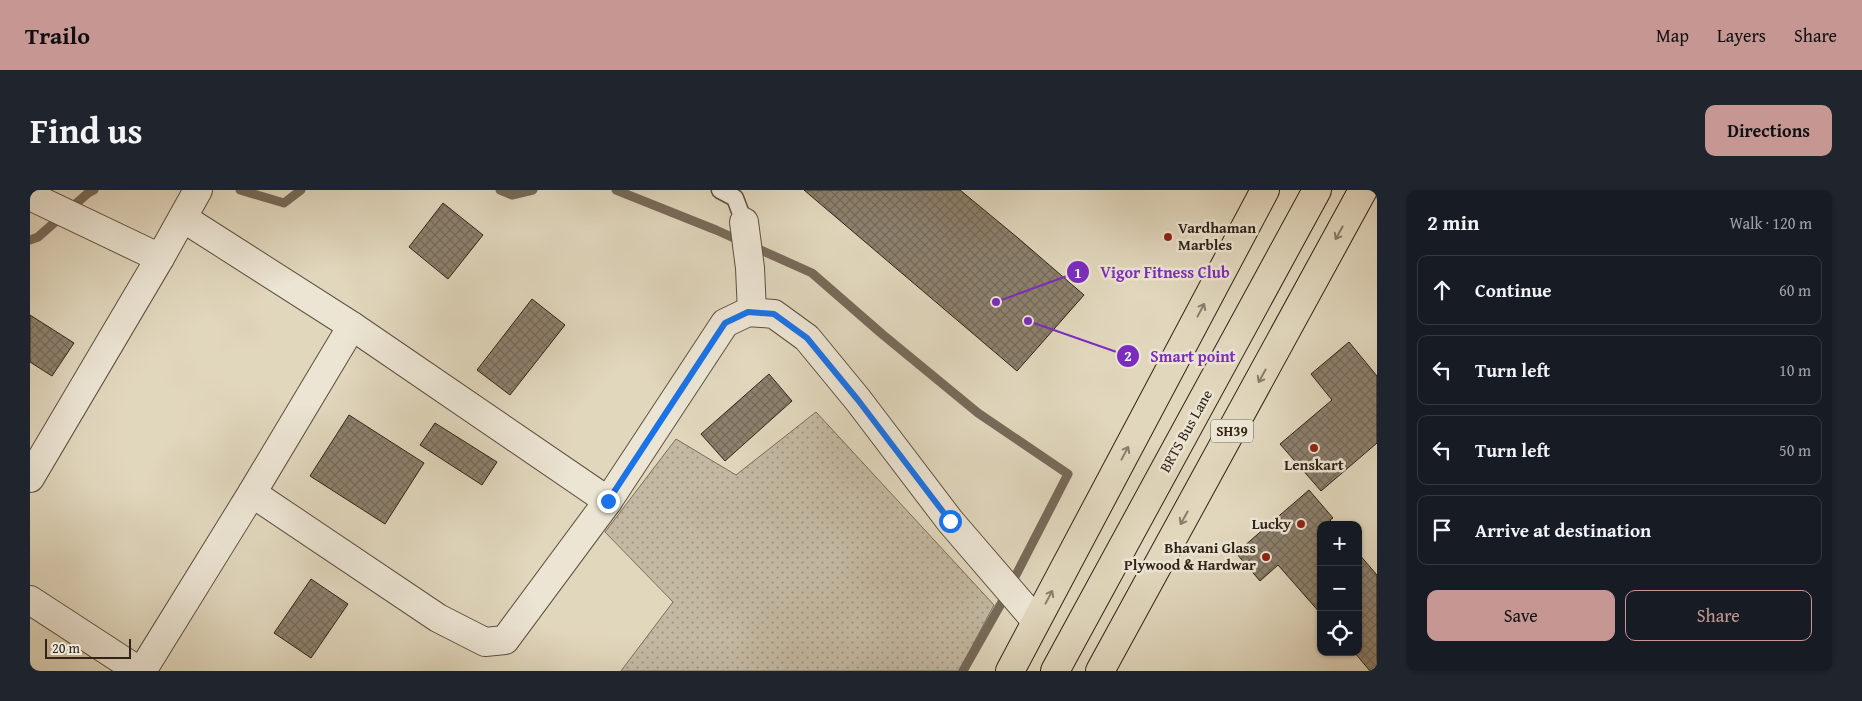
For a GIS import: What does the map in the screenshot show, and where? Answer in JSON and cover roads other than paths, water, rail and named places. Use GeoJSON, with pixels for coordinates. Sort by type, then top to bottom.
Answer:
{"type":"FeatureCollection","features":[{"type":"Feature","properties":{"kind":"main road"},"geometry":{"type":"LineString","coordinates":[[1010,671],[1029,613],[1265,190]]}},
{"type":"Feature","properties":{"kind":"main road","name":"BRTS Bus Lane"},"geometry":{"type":"LineString","coordinates":[[1055,671],[1317,190]]}},
{"type":"Feature","properties":{"kind":"main road","name":"SH39"},"geometry":{"type":"LineString","coordinates":[[1100,671],[1363,190]]}},
{"type":"Feature","properties":{"kind":"street"},"geometry":{"type":"LineString","coordinates":[[38,200],[160,258]]}},
{"type":"Feature","properties":{"kind":"street"},"geometry":{"type":"LineString","coordinates":[[30,478],[191,202],[352,326],[608,501]]}},
{"type":"Feature","properties":{"kind":"street"},"geometry":{"type":"LineString","coordinates":[[744,222],[750,268],[752,312]]}},
{"type":"Feature","properties":{"kind":"street"},"geometry":{"type":"LineString","coordinates":[[252,494],[438,618],[484,642],[505,640],[608,501],[725,323],[748,312],[774,314],[807,338],[858,400],[950,521],[1029,613]]}},
{"type":"Feature","properties":{"kind":"street"},"geometry":{"type":"LineString","coordinates":[[30,600],[140,671],[252,494],[352,326]]}},
{"type":"Feature","properties":{"kind":"lane"},"geometry":{"type":"LineString","coordinates":[[720,190],[734,198],[744,222]]}},
{"type":"Feature","properties":{"kind":"waterway"},"geometry":{"type":"LineString","coordinates":[[30,240],[38,237],[88,193],[94,190]]}},
{"type":"Feature","properties":{"kind":"waterway"},"geometry":{"type":"LineString","coordinates":[[240,190],[284,203],[301,190]]}},
{"type":"Feature","properties":{"kind":"waterway"},"geometry":{"type":"LineString","coordinates":[[500,190],[512,195],[533,190]]}},
{"type":"Feature","properties":{"kind":"waterway"},"geometry":{"type":"LineString","coordinates":[[616,190],[716,230],[812,273],[882,334],[978,413],[1068,474],[1002,602],[963,671]]}},
{"type":"Feature","properties":{"kind":"place","name":"Vardhaman Marbles"},"geometry":{"type":"Point","coordinates":[1168,237]}},
{"type":"Feature","properties":{"kind":"place","name":"Vigor Fitness Club"},"geometry":{"type":"Point","coordinates":[996,302]}},
{"type":"Feature","properties":{"kind":"place","name":"Smart point"},"geometry":{"type":"Point","coordinates":[1028,321]}},
{"type":"Feature","properties":{"kind":"place","name":"Lenskart"},"geometry":{"type":"Point","coordinates":[1314,448]}},
{"type":"Feature","properties":{"kind":"place","name":"Lucky"},"geometry":{"type":"Point","coordinates":[1301,524]}},
{"type":"Feature","properties":{"kind":"place","name":"Bhavani Glass Plywood & Hardwar"},"geometry":{"type":"Point","coordinates":[1266,557]}}]}
